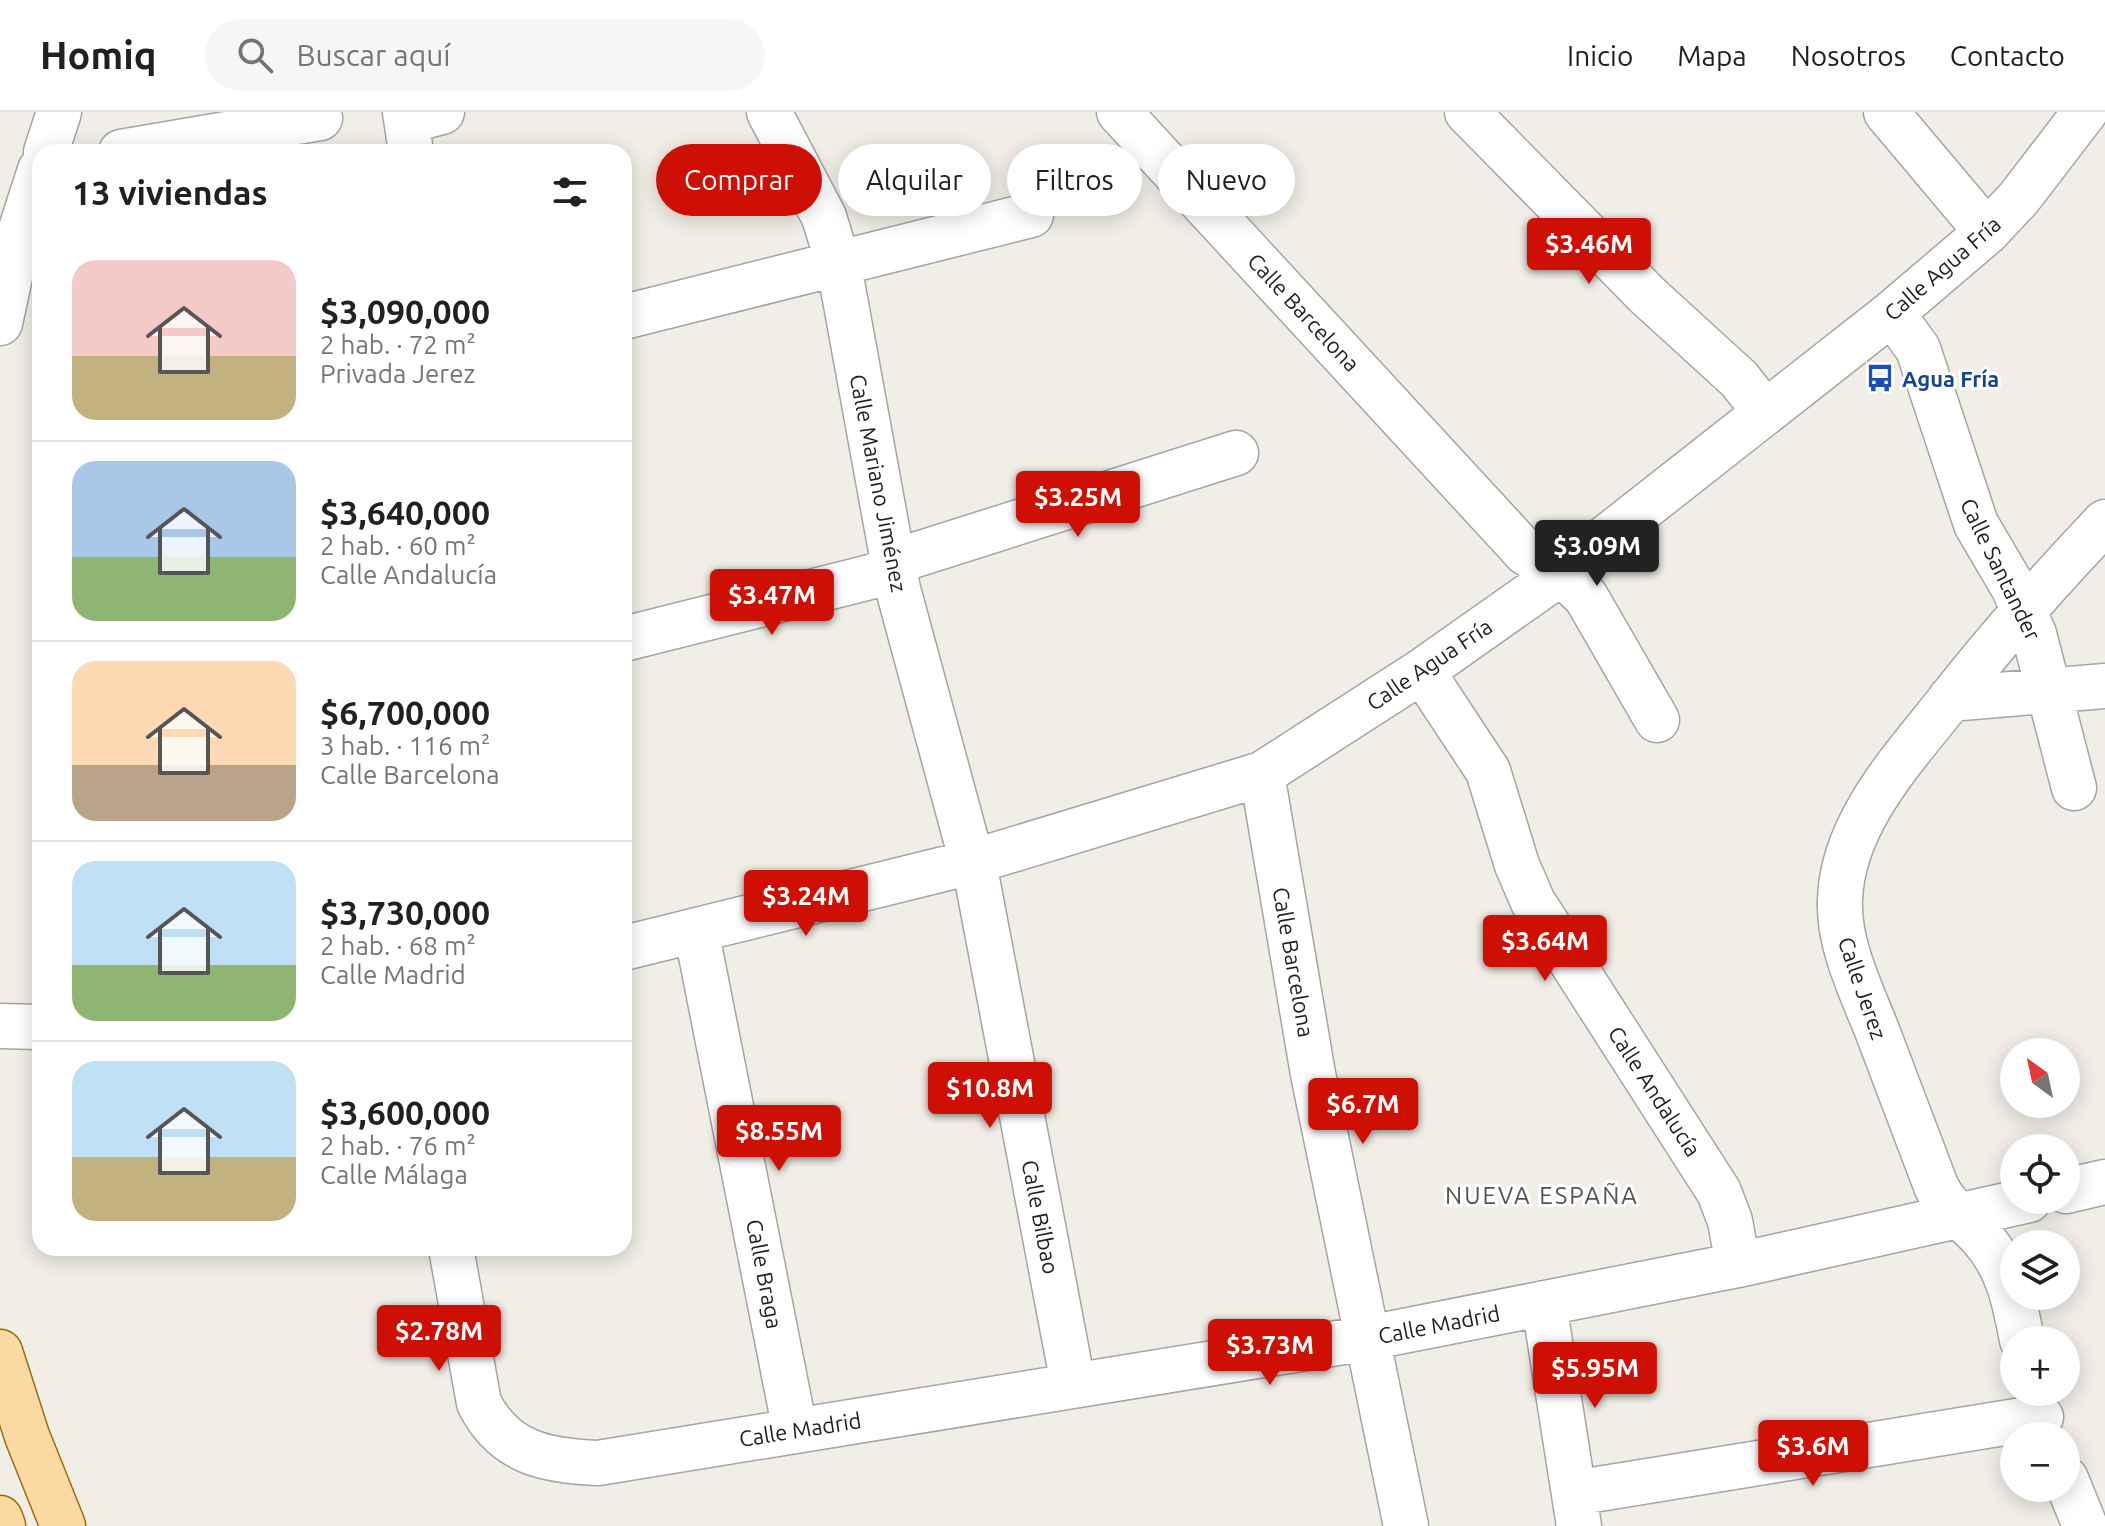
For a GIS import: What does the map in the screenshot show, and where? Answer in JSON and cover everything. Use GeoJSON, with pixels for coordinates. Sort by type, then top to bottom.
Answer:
{"type":"FeatureCollection","features":[{"type":"Feature","properties":{"kind":"main road"},"geometry":{"type":"LineString","coordinates":[[2,1357],[61,1525]]}},
{"type":"Feature","properties":{"kind":"main road"},"geometry":{"type":"LineString","coordinates":[[0,1518],[3,1526]]}},
{"type":"Feature","properties":{"kind":"street"},"geometry":{"type":"LineString","coordinates":[[49,144],[59,112]]}},
{"type":"Feature","properties":{"kind":"street","name":"Calle Mariano Jiménez"},"geometry":{"type":"LineString","coordinates":[[769,112],[824,217],[839,266],[893,566],[972,862]]}},
{"type":"Feature","properties":{"kind":"street","name":"Calle Barcelona"},"geometry":{"type":"LineString","coordinates":[[1119,112],[1526,553],[1561,573],[1586,597],[1657,720]]}},
{"type":"Feature","properties":{"kind":"street"},"geometry":{"type":"LineString","coordinates":[[1467,112],[1638,287],[1739,379],[1765,412]]}},
{"type":"Feature","properties":{"kind":"street"},"geometry":{"type":"LineString","coordinates":[[1886,112],[1987,232]]}},
{"type":"Feature","properties":{"kind":"street","name":"Calle Agua Fría"},"geometry":{"type":"LineString","coordinates":[[632,946],[972,862],[1262,774],[1422,671],[1561,573],[1892,313],[1987,232],[2055,156],[2085,112]]}},
{"type":"Feature","properties":{"kind":"street"},"geometry":{"type":"LineString","coordinates":[[168,144],[320,118]]}},
{"type":"Feature","properties":{"kind":"street"},"geometry":{"type":"LineString","coordinates":[[0,323],[19,235],[32,195]]}},
{"type":"Feature","properties":{"kind":"street"},"geometry":{"type":"LineString","coordinates":[[632,315],[839,266],[1027,216]]}},
{"type":"Feature","properties":{"kind":"street","name":"Calle Santander"},"geometry":{"type":"LineString","coordinates":[[1892,313],[1918,349],[1976,524],[2023,609],[2052,693],[2074,788]]}},
{"type":"Feature","properties":{"kind":"street"},"geometry":{"type":"LineString","coordinates":[[632,637],[874,576],[912,556],[1236,453]]}},
{"type":"Feature","properties":{"kind":"street","name":"Calle Jerez"},"geometry":{"type":"LineString","coordinates":[[2019,1326],[2013,1295],[2002,1267],[1980,1236],[1940,1195],[1854,972],[1839,901],[1843,871],[1861,826],[1894,770],[2023,609],[2105,522]]}},
{"type":"Feature","properties":{"kind":"street","name":"Calle Andalucía"},"geometry":{"type":"LineString","coordinates":[[1422,671],[1488,771],[1517,865],[1533,902],[1719,1192],[1730,1221],[1738,1265]]}},
{"type":"Feature","properties":{"kind":"street"},"geometry":{"type":"LineString","coordinates":[[1950,699],[2052,693],[2105,686]]}},
{"type":"Feature","properties":{"kind":"street","name":"Calle Barcelona"},"geometry":{"type":"LineString","coordinates":[[1262,774],[1313,1074],[1406,1526]]}},
{"type":"Feature","properties":{"kind":"street","name":"Calle Bilbao"},"geometry":{"type":"LineString","coordinates":[[972,862],[1073,1384]]}},
{"type":"Feature","properties":{"kind":"street","name":"Calle Braga"},"geometry":{"type":"LineString","coordinates":[[696,930],[795,1430]]}},
{"type":"Feature","properties":{"kind":"street"},"geometry":{"type":"LineString","coordinates":[[0,1026],[32,1027]]}},
{"type":"Feature","properties":{"kind":"street"},"geometry":{"type":"LineString","coordinates":[[2080,1188],[2105,1182]]}},
{"type":"Feature","properties":{"kind":"street","name":"Calle Madrid"},"geometry":{"type":"LineString","coordinates":[[452,1256],[479,1403],[488,1421],[515,1445],[562,1462],[598,1463],[1368,1338],[1738,1265],[2000,1207]]}},
{"type":"Feature","properties":{"kind":"street"},"geometry":{"type":"LineString","coordinates":[[1544,1304],[1577,1509],[2041,1415]]}},
{"type":"Feature","properties":{"kind":"street"},"geometry":{"type":"LineString","coordinates":[[2075,1502],[2085,1526]]}},
{"type":"Feature","properties":{"kind":"place","name":"Agua Fría"},"geometry":{"type":"Point","coordinates":[1880,378]}},
{"type":"Feature","properties":{"kind":"district","name":"NUEVA ESPAÑA"},"geometry":{"type":"Point","coordinates":[1542,1195]}}]}
